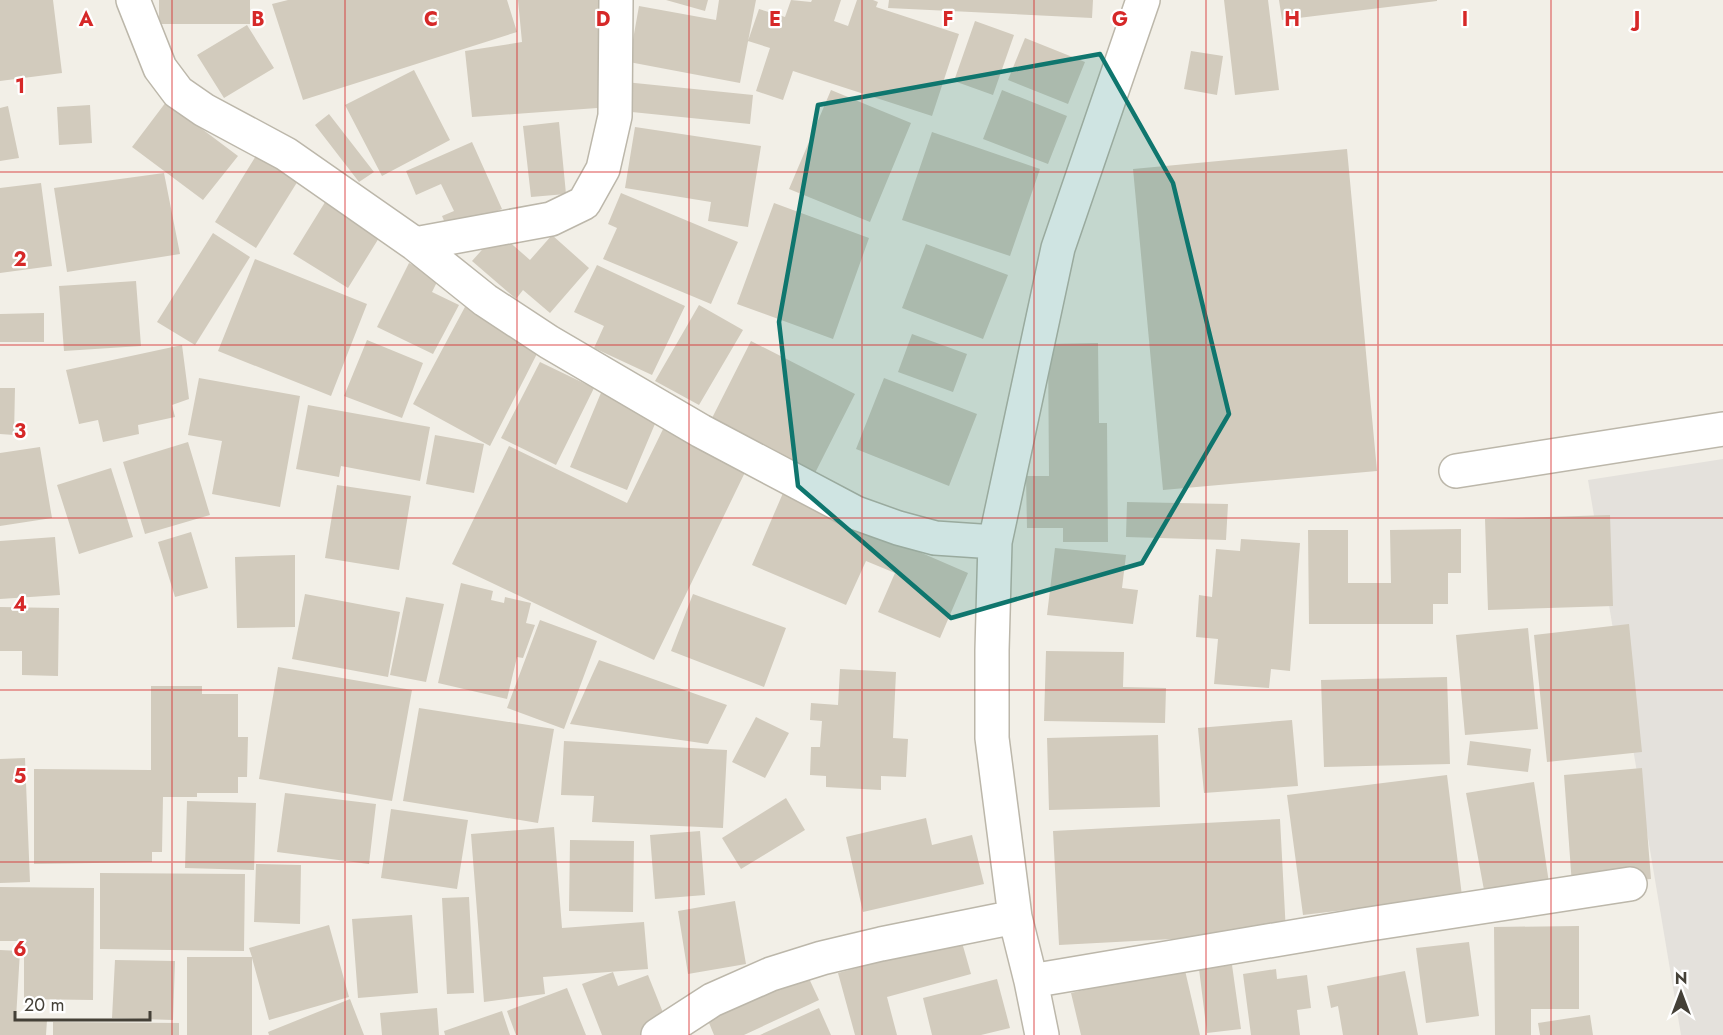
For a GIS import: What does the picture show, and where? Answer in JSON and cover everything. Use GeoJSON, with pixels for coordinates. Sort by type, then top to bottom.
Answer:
{"type":"FeatureCollection","features":[{"type":"Feature","properties":{"kind":"street"},"geometry":{"type":"LineString","coordinates":[[133,0],[160,68],[178,92],[204,110],[286,154],[415,244],[485,300],[549,342],[701,431],[856,513],[935,538],[995,542]]}},
{"type":"Feature","properties":{"kind":"street"},"geometry":{"type":"LineString","coordinates":[[415,244],[551,219],[584,204],[603,169],[615,116],[616,0]]}},
{"type":"Feature","properties":{"kind":"street"},"geometry":{"type":"LineString","coordinates":[[1042,1035],[1015,917],[992,738],[995,542],[1058,249],[1143,0]]}},
{"type":"Feature","properties":{"kind":"street"},"geometry":{"type":"LineString","coordinates":[[1456,471],[1723,429]]}},
{"type":"Feature","properties":{"kind":"street"},"geometry":{"type":"LineString","coordinates":[[1031,981],[1363,925],[1630,884]]}},
{"type":"Feature","properties":{"kind":"street"},"geometry":{"type":"LineString","coordinates":[[659,1035],[712,1000],[771,974],[822,958],[1015,917]]}},
{"type":"Feature","properties":{"kind":"highlighted area"},"geometry":{"type":"Polygon","coordinates":[[[1100,54],[1173,183],[1229,414],[1142,563],[951,618],[798,486],[779,322],[818,105],[1100,54]]]}},
{"type":"Feature","properties":{"kind":"shaded area"},"geometry":{"type":"Polygon","coordinates":[[[1723,459],[1723,1035],[1681,1035],[1588,480],[1723,459]]]}},
{"type":"Feature","properties":{"kind":"building"},"geometry":{"type":"Polygon","coordinates":[[[0,0],[53,0],[62,73],[0,81],[0,0]]]}},
{"type":"Feature","properties":{"kind":"building"},"geometry":{"type":"Polygon","coordinates":[[[159,0],[250,0],[250,24],[159,24],[159,0]]]}},
{"type":"Feature","properties":{"kind":"building"},"geometry":{"type":"Polygon","coordinates":[[[288,0],[507,0],[517,32],[303,100],[272,4],[288,0]]]}},
{"type":"Feature","properties":{"kind":"building"},"geometry":{"type":"Polygon","coordinates":[[[518,0],[609,0],[611,107],[472,117],[465,51],[522,42],[518,0]]]}},
{"type":"Feature","properties":{"kind":"building"},"geometry":{"type":"Polygon","coordinates":[[[666,0],[708,0],[705,11],[666,0]]]}},
{"type":"Feature","properties":{"kind":"building"},"geometry":{"type":"Polygon","coordinates":[[[719,0],[756,0],[740,83],[629,62],[639,6],[716,20],[719,0]]]}},
{"type":"Feature","properties":{"kind":"building"},"geometry":{"type":"Polygon","coordinates":[[[791,0],[811,2],[812,0],[841,0],[834,21],[848,26],[857,0],[873,0],[878,2],[876,7],[959,34],[932,116],[793,71],[783,100],[756,91],[770,48],[748,41],[759,9],[785,17],[791,0]]]}},
{"type":"Feature","properties":{"kind":"building"},"geometry":{"type":"Polygon","coordinates":[[[889,0],[1093,0],[1092,18],[888,8],[889,0]]]}},
{"type":"Feature","properties":{"kind":"building"},"geometry":{"type":"Polygon","coordinates":[[[1224,0],[1268,0],[1279,90],[1235,95],[1224,0]]]}},
{"type":"Feature","properties":{"kind":"building"},"geometry":{"type":"Polygon","coordinates":[[[1279,0],[1437,0],[1437,1],[1282,20],[1279,0]]]}},
{"type":"Feature","properties":{"kind":"building"},"geometry":{"type":"Polygon","coordinates":[[[975,21],[1014,35],[993,95],[954,81],[975,21]]]}},
{"type":"Feature","properties":{"kind":"building"},"geometry":{"type":"Polygon","coordinates":[[[247,25],[274,68],[224,98],[197,55],[247,25]]]}},
{"type":"Feature","properties":{"kind":"building"},"geometry":{"type":"Polygon","coordinates":[[[1025,38],[1085,62],[1068,104],[1008,80],[1025,38]]]}},
{"type":"Feature","properties":{"kind":"building"},"geometry":{"type":"Polygon","coordinates":[[[1191,51],[1223,56],[1217,95],[1184,89],[1191,51]]]}},
{"type":"Feature","properties":{"kind":"building"},"geometry":{"type":"Polygon","coordinates":[[[414,70],[450,140],[382,176],[345,105],[414,70]]]}},
{"type":"Feature","properties":{"kind":"building"},"geometry":{"type":"Polygon","coordinates":[[[625,82],[753,95],[750,124],[622,111],[625,82]]]}},
{"type":"Feature","properties":{"kind":"building"},"geometry":{"type":"Polygon","coordinates":[[[831,90],[911,123],[870,222],[789,189],[831,90]]]}},
{"type":"Feature","properties":{"kind":"building"},"geometry":{"type":"Polygon","coordinates":[[[1002,90],[1067,116],[1048,164],[983,139],[1002,90]]]}},
{"type":"Feature","properties":{"kind":"building"},"geometry":{"type":"Polygon","coordinates":[[[166,102],[238,156],[203,200],[132,147],[166,102]]]}},
{"type":"Feature","properties":{"kind":"building"},"geometry":{"type":"Polygon","coordinates":[[[90,105],[92,143],[59,145],[57,107],[90,105]]]}},
{"type":"Feature","properties":{"kind":"building"},"geometry":{"type":"Polygon","coordinates":[[[8,106],[19,158],[0,161],[0,108],[8,106]]]}},
{"type":"Feature","properties":{"kind":"building"},"geometry":{"type":"Polygon","coordinates":[[[329,114],[374,172],[359,182],[315,125],[329,114]]]}},
{"type":"Feature","properties":{"kind":"building"},"geometry":{"type":"Polygon","coordinates":[[[559,122],[566,194],[531,197],[523,126],[559,122]]]}},
{"type":"Feature","properties":{"kind":"building"},"geometry":{"type":"Polygon","coordinates":[[[635,127],[761,146],[748,227],[708,221],[711,202],[625,188],[635,127]]]}},
{"type":"Feature","properties":{"kind":"building"},"geometry":{"type":"Polygon","coordinates":[[[932,132],[1040,169],[1010,256],[902,220],[932,132]]]}},
{"type":"Feature","properties":{"kind":"building"},"geometry":{"type":"Polygon","coordinates":[[[472,142],[502,209],[449,232],[442,216],[454,211],[441,184],[416,195],[406,171],[472,142]]]}},
{"type":"Feature","properties":{"kind":"building"},"geometry":{"type":"Polygon","coordinates":[[[1347,149],[1377,471],[1163,490],[1133,169],[1347,149]]]}},
{"type":"Feature","properties":{"kind":"building"},"geometry":{"type":"Polygon","coordinates":[[[259,151],[301,176],[256,248],[215,222],[259,151]]]}},
{"type":"Feature","properties":{"kind":"building"},"geometry":{"type":"Polygon","coordinates":[[[164,173],[180,254],[67,272],[54,188],[164,173]]]}},
{"type":"Feature","properties":{"kind":"building"},"geometry":{"type":"Polygon","coordinates":[[[41,183],[52,266],[0,273],[0,188],[41,183]]]}},
{"type":"Feature","properties":{"kind":"building"},"geometry":{"type":"Polygon","coordinates":[[[621,193],[738,242],[711,304],[603,259],[617,228],[608,224],[621,193]]]}},
{"type":"Feature","properties":{"kind":"building"},"geometry":{"type":"Polygon","coordinates":[[[327,199],[382,233],[348,288],[293,254],[327,199]]]}},
{"type":"Feature","properties":{"kind":"building"},"geometry":{"type":"Polygon","coordinates":[[[774,203],[869,238],[833,339],[737,304],[774,203]]]}},
{"type":"Feature","properties":{"kind":"building"},"geometry":{"type":"Polygon","coordinates":[[[498,232],[530,260],[552,235],[589,268],[550,313],[523,290],[516,299],[472,261],[498,232]]]}},
{"type":"Feature","properties":{"kind":"building"},"geometry":{"type":"Polygon","coordinates":[[[213,233],[250,257],[195,345],[157,322],[213,233]]]}},
{"type":"Feature","properties":{"kind":"building"},"geometry":{"type":"Polygon","coordinates":[[[926,244],[1008,275],[983,339],[902,308],[926,244]]]}},
{"type":"Feature","properties":{"kind":"building"},"geometry":{"type":"Polygon","coordinates":[[[255,259],[367,304],[331,396],[218,351],[255,259]]]}},
{"type":"Feature","properties":{"kind":"building"},"geometry":{"type":"Polygon","coordinates":[[[409,263],[439,278],[432,292],[459,305],[433,354],[377,327],[409,263]]]}},
{"type":"Feature","properties":{"kind":"building"},"geometry":{"type":"Polygon","coordinates":[[[597,265],[685,306],[652,375],[594,348],[604,326],[574,312],[597,265]]]}},
{"type":"Feature","properties":{"kind":"building"},"geometry":{"type":"Polygon","coordinates":[[[136,281],[141,346],[64,351],[59,286],[136,281]]]}},
{"type":"Feature","properties":{"kind":"building"},"geometry":{"type":"Polygon","coordinates":[[[466,305],[543,342],[490,446],[413,404],[466,305]]]}},
{"type":"Feature","properties":{"kind":"building"},"geometry":{"type":"Polygon","coordinates":[[[699,305],[743,330],[699,405],[655,381],[699,305]]]}},
{"type":"Feature","properties":{"kind":"building"},"geometry":{"type":"Polygon","coordinates":[[[44,313],[44,342],[0,342],[0,314],[44,313]]]}},
{"type":"Feature","properties":{"kind":"building"},"geometry":{"type":"Polygon","coordinates":[[[912,334],[967,354],[953,392],[898,372],[912,334]]]}},
{"type":"Feature","properties":{"kind":"building"},"geometry":{"type":"Polygon","coordinates":[[[367,340],[423,363],[402,418],[344,396],[367,340]]]}},
{"type":"Feature","properties":{"kind":"building"},"geometry":{"type":"Polygon","coordinates":[[[751,341],[855,394],[815,473],[711,420],[751,341]]]}},
{"type":"Feature","properties":{"kind":"building"},"geometry":{"type":"Polygon","coordinates":[[[1098,343],[1099,423],[1107,423],[1108,542],[1063,542],[1063,528],[1027,528],[1026,476],[1049,476],[1048,344],[1098,343]]]}},
{"type":"Feature","properties":{"kind":"building"},"geometry":{"type":"Polygon","coordinates":[[[182,345],[189,399],[172,405],[175,417],[138,425],[139,434],[103,442],[98,420],[79,424],[66,370],[182,345]]]}},
{"type":"Feature","properties":{"kind":"building"},"geometry":{"type":"Polygon","coordinates":[[[540,362],[594,388],[556,465],[501,438],[540,362]]]}},
{"type":"Feature","properties":{"kind":"building"},"geometry":{"type":"Polygon","coordinates":[[[199,378],[300,396],[280,507],[212,494],[222,441],[188,435],[199,378]]]}},
{"type":"Feature","properties":{"kind":"building"},"geometry":{"type":"Polygon","coordinates":[[[884,378],[977,414],[949,486],[856,449],[884,378]]]}},
{"type":"Feature","properties":{"kind":"building"},"geometry":{"type":"Polygon","coordinates":[[[0,388],[15,388],[14,435],[0,434],[0,388]]]}},
{"type":"Feature","properties":{"kind":"building"},"geometry":{"type":"Polygon","coordinates":[[[603,388],[660,412],[627,490],[570,467],[603,388]]]}},
{"type":"Feature","properties":{"kind":"building"},"geometry":{"type":"Polygon","coordinates":[[[308,405],[430,427],[420,481],[341,466],[339,477],[296,469],[308,405]]]}},
{"type":"Feature","properties":{"kind":"building"},"geometry":{"type":"Polygon","coordinates":[[[666,423],[750,462],[654,660],[452,564],[509,446],[627,503],[666,423]]]}},
{"type":"Feature","properties":{"kind":"building"},"geometry":{"type":"Polygon","coordinates":[[[435,435],[484,444],[474,493],[426,484],[435,435]]]}},
{"type":"Feature","properties":{"kind":"building"},"geometry":{"type":"Polygon","coordinates":[[[188,442],[210,515],[145,534],[123,462],[188,442]]]}},
{"type":"Feature","properties":{"kind":"building"},"geometry":{"type":"Polygon","coordinates":[[[40,447],[52,518],[0,526],[0,453],[40,447]]]}},
{"type":"Feature","properties":{"kind":"building"},"geometry":{"type":"Polygon","coordinates":[[[111,468],[133,537],[79,554],[57,485],[111,468]]]}},
{"type":"Feature","properties":{"kind":"building"},"geometry":{"type":"Polygon","coordinates":[[[337,485],[411,496],[399,570],[325,558],[337,485]]]}},
{"type":"Feature","properties":{"kind":"building"},"geometry":{"type":"Polygon","coordinates":[[[783,493],[968,573],[940,638],[878,612],[895,573],[866,561],[846,605],[752,565],[783,493]]]}},
{"type":"Feature","properties":{"kind":"building"},"geometry":{"type":"Polygon","coordinates":[[[1127,502],[1228,504],[1226,540],[1126,537],[1127,502]]]}},
{"type":"Feature","properties":{"kind":"building"},"geometry":{"type":"Polygon","coordinates":[[[1610,515],[1613,606],[1488,610],[1485,519],[1610,515]]]}},
{"type":"Feature","properties":{"kind":"building"},"geometry":{"type":"Polygon","coordinates":[[[1461,529],[1461,573],[1448,573],[1448,604],[1433,604],[1433,624],[1309,624],[1308,530],[1348,530],[1348,583],[1391,583],[1390,530],[1461,529]]]}},
{"type":"Feature","properties":{"kind":"building"},"geometry":{"type":"Polygon","coordinates":[[[191,532],[208,588],[175,597],[158,542],[191,532]]]}},
{"type":"Feature","properties":{"kind":"building"},"geometry":{"type":"Polygon","coordinates":[[[55,537],[60,595],[0,599],[0,541],[55,537]]]}},
{"type":"Feature","properties":{"kind":"building"},"geometry":{"type":"Polygon","coordinates":[[[1241,539],[1300,543],[1290,671],[1271,669],[1269,688],[1214,684],[1218,639],[1196,637],[1199,595],[1212,597],[1216,549],[1240,551],[1241,539]]]}},
{"type":"Feature","properties":{"kind":"building"},"geometry":{"type":"Polygon","coordinates":[[[1055,548],[1126,555],[1122,588],[1138,590],[1133,624],[1047,615],[1055,548]]]}},
{"type":"Feature","properties":{"kind":"building"},"geometry":{"type":"Polygon","coordinates":[[[295,555],[295,627],[237,628],[235,557],[295,555]]]}},
{"type":"Feature","properties":{"kind":"building"},"geometry":{"type":"Polygon","coordinates":[[[461,583],[493,591],[491,600],[504,603],[505,597],[531,603],[526,623],[535,625],[523,658],[517,657],[507,699],[438,683],[461,583]]]}},
{"type":"Feature","properties":{"kind":"building"},"geometry":{"type":"Polygon","coordinates":[[[305,594],[400,612],[388,677],[292,659],[305,594]]]}},
{"type":"Feature","properties":{"kind":"building"},"geometry":{"type":"Polygon","coordinates":[[[693,594],[786,628],[764,687],[671,651],[693,594]]]}},
{"type":"Feature","properties":{"kind":"building"},"geometry":{"type":"Polygon","coordinates":[[[406,597],[444,604],[426,682],[390,675],[406,597]]]}},
{"type":"Feature","properties":{"kind":"building"},"geometry":{"type":"Polygon","coordinates":[[[0,607],[59,608],[58,676],[22,675],[22,651],[0,651],[0,607]]]}},
{"type":"Feature","properties":{"kind":"building"},"geometry":{"type":"Polygon","coordinates":[[[540,620],[597,641],[564,729],[507,708],[540,620]]]}},
{"type":"Feature","properties":{"kind":"building"},"geometry":{"type":"Polygon","coordinates":[[[1629,624],[1642,752],[1547,762],[1534,635],[1629,624]]]}},
{"type":"Feature","properties":{"kind":"building"},"geometry":{"type":"Polygon","coordinates":[[[1528,628],[1538,729],[1465,735],[1456,635],[1528,628]]]}},
{"type":"Feature","properties":{"kind":"building"},"geometry":{"type":"Polygon","coordinates":[[[1046,651],[1124,652],[1123,687],[1166,688],[1165,723],[1044,721],[1046,651]]]}},
{"type":"Feature","properties":{"kind":"building"},"geometry":{"type":"Polygon","coordinates":[[[599,660],[727,705],[708,744],[570,724],[599,660]]]}},
{"type":"Feature","properties":{"kind":"building"},"geometry":{"type":"Polygon","coordinates":[[[278,667],[412,690],[392,801],[259,779],[278,667]]]}},
{"type":"Feature","properties":{"kind":"building"},"geometry":{"type":"Polygon","coordinates":[[[840,669],[896,672],[893,738],[908,739],[906,777],[881,776],[881,790],[826,787],[826,776],[810,775],[811,747],[820,747],[822,721],[810,720],[811,703],[838,705],[840,669]]]}},
{"type":"Feature","properties":{"kind":"building"},"geometry":{"type":"Polygon","coordinates":[[[1447,677],[1450,764],[1324,767],[1321,680],[1447,677]]]}},
{"type":"Feature","properties":{"kind":"building"},"geometry":{"type":"Polygon","coordinates":[[[151,686],[202,686],[202,694],[238,694],[238,737],[248,737],[247,777],[238,777],[238,793],[197,793],[197,797],[163,797],[162,852],[152,852],[152,862],[34,864],[34,769],[151,770],[151,686]]]}},
{"type":"Feature","properties":{"kind":"building"},"geometry":{"type":"Polygon","coordinates":[[[419,708],[554,729],[538,823],[403,801],[419,708]]]}},
{"type":"Feature","properties":{"kind":"building"},"geometry":{"type":"Polygon","coordinates":[[[756,717],[789,733],[765,778],[732,762],[756,717]]]}},
{"type":"Feature","properties":{"kind":"building"},"geometry":{"type":"Polygon","coordinates":[[[1292,720],[1298,786],[1204,793],[1198,728],[1292,720]]]}},
{"type":"Feature","properties":{"kind":"building"},"geometry":{"type":"Polygon","coordinates":[[[1158,735],[1160,807],[1049,810],[1047,738],[1158,735]]]}},
{"type":"Feature","properties":{"kind":"building"},"geometry":{"type":"Polygon","coordinates":[[[564,741],[727,750],[723,828],[592,822],[594,796],[561,795],[564,741]]]}},
{"type":"Feature","properties":{"kind":"building"},"geometry":{"type":"Polygon","coordinates":[[[1470,741],[1531,749],[1528,772],[1467,765],[1470,741]]]}},
{"type":"Feature","properties":{"kind":"building"},"geometry":{"type":"Polygon","coordinates":[[[25,758],[30,882],[0,883],[0,759],[25,758]]]}},
{"type":"Feature","properties":{"kind":"building"},"geometry":{"type":"Polygon","coordinates":[[[1642,768],[1651,879],[1572,885],[1564,775],[1642,768]]]}},
{"type":"Feature","properties":{"kind":"building"},"geometry":{"type":"Polygon","coordinates":[[[1447,775],[1462,896],[1303,915],[1287,795],[1447,775]]]}},
{"type":"Feature","properties":{"kind":"building"},"geometry":{"type":"Polygon","coordinates":[[[1534,782],[1549,883],[1484,890],[1466,793],[1534,782]]]}},
{"type":"Feature","properties":{"kind":"building"},"geometry":{"type":"Polygon","coordinates":[[[285,793],[376,804],[369,864],[277,852],[285,793]]]}},
{"type":"Feature","properties":{"kind":"building"},"geometry":{"type":"Polygon","coordinates":[[[786,798],[805,830],[741,869],[722,838],[786,798]]]}},
{"type":"Feature","properties":{"kind":"building"},"geometry":{"type":"Polygon","coordinates":[[[187,801],[256,803],[254,870],[185,868],[187,801]]]}},
{"type":"Feature","properties":{"kind":"building"},"geometry":{"type":"Polygon","coordinates":[[[391,809],[468,820],[457,889],[381,878],[391,809]]]}},
{"type":"Feature","properties":{"kind":"building"},"geometry":{"type":"Polygon","coordinates":[[[926,818],[932,845],[972,835],[984,884],[863,912],[846,837],[926,818]]]}},
{"type":"Feature","properties":{"kind":"building"},"geometry":{"type":"Polygon","coordinates":[[[1280,819],[1286,933],[1059,945],[1053,831],[1280,819]]]}},
{"type":"Feature","properties":{"kind":"building"},"geometry":{"type":"Polygon","coordinates":[[[554,827],[562,928],[644,922],[648,969],[543,977],[545,994],[484,1002],[471,834],[554,827]]]}},
{"type":"Feature","properties":{"kind":"building"},"geometry":{"type":"Polygon","coordinates":[[[700,831],[705,895],[655,899],[650,835],[700,831]]]}},
{"type":"Feature","properties":{"kind":"building"},"geometry":{"type":"Polygon","coordinates":[[[570,840],[634,841],[633,912],[569,911],[570,840]]]}},
{"type":"Feature","properties":{"kind":"building"},"geometry":{"type":"Polygon","coordinates":[[[256,864],[301,865],[300,924],[254,922],[256,864]]]}},
{"type":"Feature","properties":{"kind":"building"},"geometry":{"type":"Polygon","coordinates":[[[100,873],[245,874],[244,951],[100,949],[100,873]]]}},
{"type":"Feature","properties":{"kind":"building"},"geometry":{"type":"Polygon","coordinates":[[[0,887],[94,888],[93,1000],[24,999],[24,941],[0,941],[0,887]]]}},
{"type":"Feature","properties":{"kind":"building"},"geometry":{"type":"Polygon","coordinates":[[[469,897],[474,993],[447,994],[442,898],[469,897]]]}},
{"type":"Feature","properties":{"kind":"building"},"geometry":{"type":"Polygon","coordinates":[[[735,901],[746,964],[688,974],[678,911],[735,901]]]}},
{"type":"Feature","properties":{"kind":"building"},"geometry":{"type":"Polygon","coordinates":[[[412,915],[418,993],[358,998],[352,919],[412,915]]]}},
{"type":"Feature","properties":{"kind":"building"},"geometry":{"type":"Polygon","coordinates":[[[329,925],[349,997],[269,1020],[252,958],[252,1035],[187,1035],[187,957],[252,957],[249,948],[329,925]]]}},
{"type":"Feature","properties":{"kind":"building"},"geometry":{"type":"Polygon","coordinates":[[[1579,926],[1579,1009],[1531,1009],[1531,1035],[1495,1035],[1494,927],[1579,926]]]}},
{"type":"Feature","properties":{"kind":"building"},"geometry":{"type":"Polygon","coordinates":[[[961,939],[971,974],[887,997],[897,1035],[855,1035],[838,973],[961,939]]]}},
{"type":"Feature","properties":{"kind":"building"},"geometry":{"type":"Polygon","coordinates":[[[1469,942],[1479,1016],[1426,1023],[1416,948],[1469,942]]]}},
{"type":"Feature","properties":{"kind":"building"},"geometry":{"type":"Polygon","coordinates":[[[0,950],[20,951],[16,1019],[47,1020],[46,1035],[0,1035],[0,950]]]}},
{"type":"Feature","properties":{"kind":"building"},"geometry":{"type":"Polygon","coordinates":[[[115,960],[175,961],[173,1020],[112,1018],[115,960]]]}},
{"type":"Feature","properties":{"kind":"building"},"geometry":{"type":"Polygon","coordinates":[[[1232,965],[1241,1029],[1207,1033],[1199,969],[1232,965]]]}},
{"type":"Feature","properties":{"kind":"building"},"geometry":{"type":"Polygon","coordinates":[[[1184,966],[1200,1035],[1081,1035],[1071,993],[1184,966]]]}},
{"type":"Feature","properties":{"kind":"building"},"geometry":{"type":"Polygon","coordinates":[[[1276,969],[1277,979],[1307,975],[1311,1008],[1297,1010],[1300,1035],[1251,1035],[1243,974],[1276,969]]]}},
{"type":"Feature","properties":{"kind":"building"},"geometry":{"type":"Polygon","coordinates":[[[1405,971],[1418,1035],[1343,1035],[1338,1006],[1331,1008],[1327,986],[1405,971]]]}},
{"type":"Feature","properties":{"kind":"building"},"geometry":{"type":"Polygon","coordinates":[[[613,972],[618,986],[648,975],[668,1025],[641,1035],[602,1035],[582,984],[613,972]]]}},
{"type":"Feature","properties":{"kind":"building"},"geometry":{"type":"Polygon","coordinates":[[[806,972],[819,1000],[744,1035],[714,1035],[707,1018],[806,972]]]}},
{"type":"Feature","properties":{"kind":"building"},"geometry":{"type":"Polygon","coordinates":[[[997,979],[1010,1028],[981,1035],[932,1035],[923,998],[997,979]]]}},
{"type":"Feature","properties":{"kind":"building"},"geometry":{"type":"Polygon","coordinates":[[[567,988],[586,1035],[516,1035],[507,1011],[567,988]]]}},
{"type":"Feature","properties":{"kind":"building"},"geometry":{"type":"Polygon","coordinates":[[[350,999],[364,1035],[269,1035],[268,1032],[350,999]]]}},
{"type":"Feature","properties":{"kind":"building"},"geometry":{"type":"Polygon","coordinates":[[[437,1008],[439,1035],[382,1035],[380,1013],[437,1008]]]}},
{"type":"Feature","properties":{"kind":"building"},"geometry":{"type":"Polygon","coordinates":[[[819,1008],[831,1035],[760,1035],[819,1008]]]}},
{"type":"Feature","properties":{"kind":"building"},"geometry":{"type":"Polygon","coordinates":[[[502,1011],[510,1035],[445,1035],[444,1031],[502,1011]]]}},
{"type":"Feature","properties":{"kind":"building"},"geometry":{"type":"Polygon","coordinates":[[[1590,1015],[1593,1035],[1540,1035],[1538,1023],[1590,1015]]]}},
{"type":"Feature","properties":{"kind":"building"},"geometry":{"type":"Polygon","coordinates":[[[53,1022],[179,1023],[179,1035],[53,1035],[53,1022]]]}}]}
